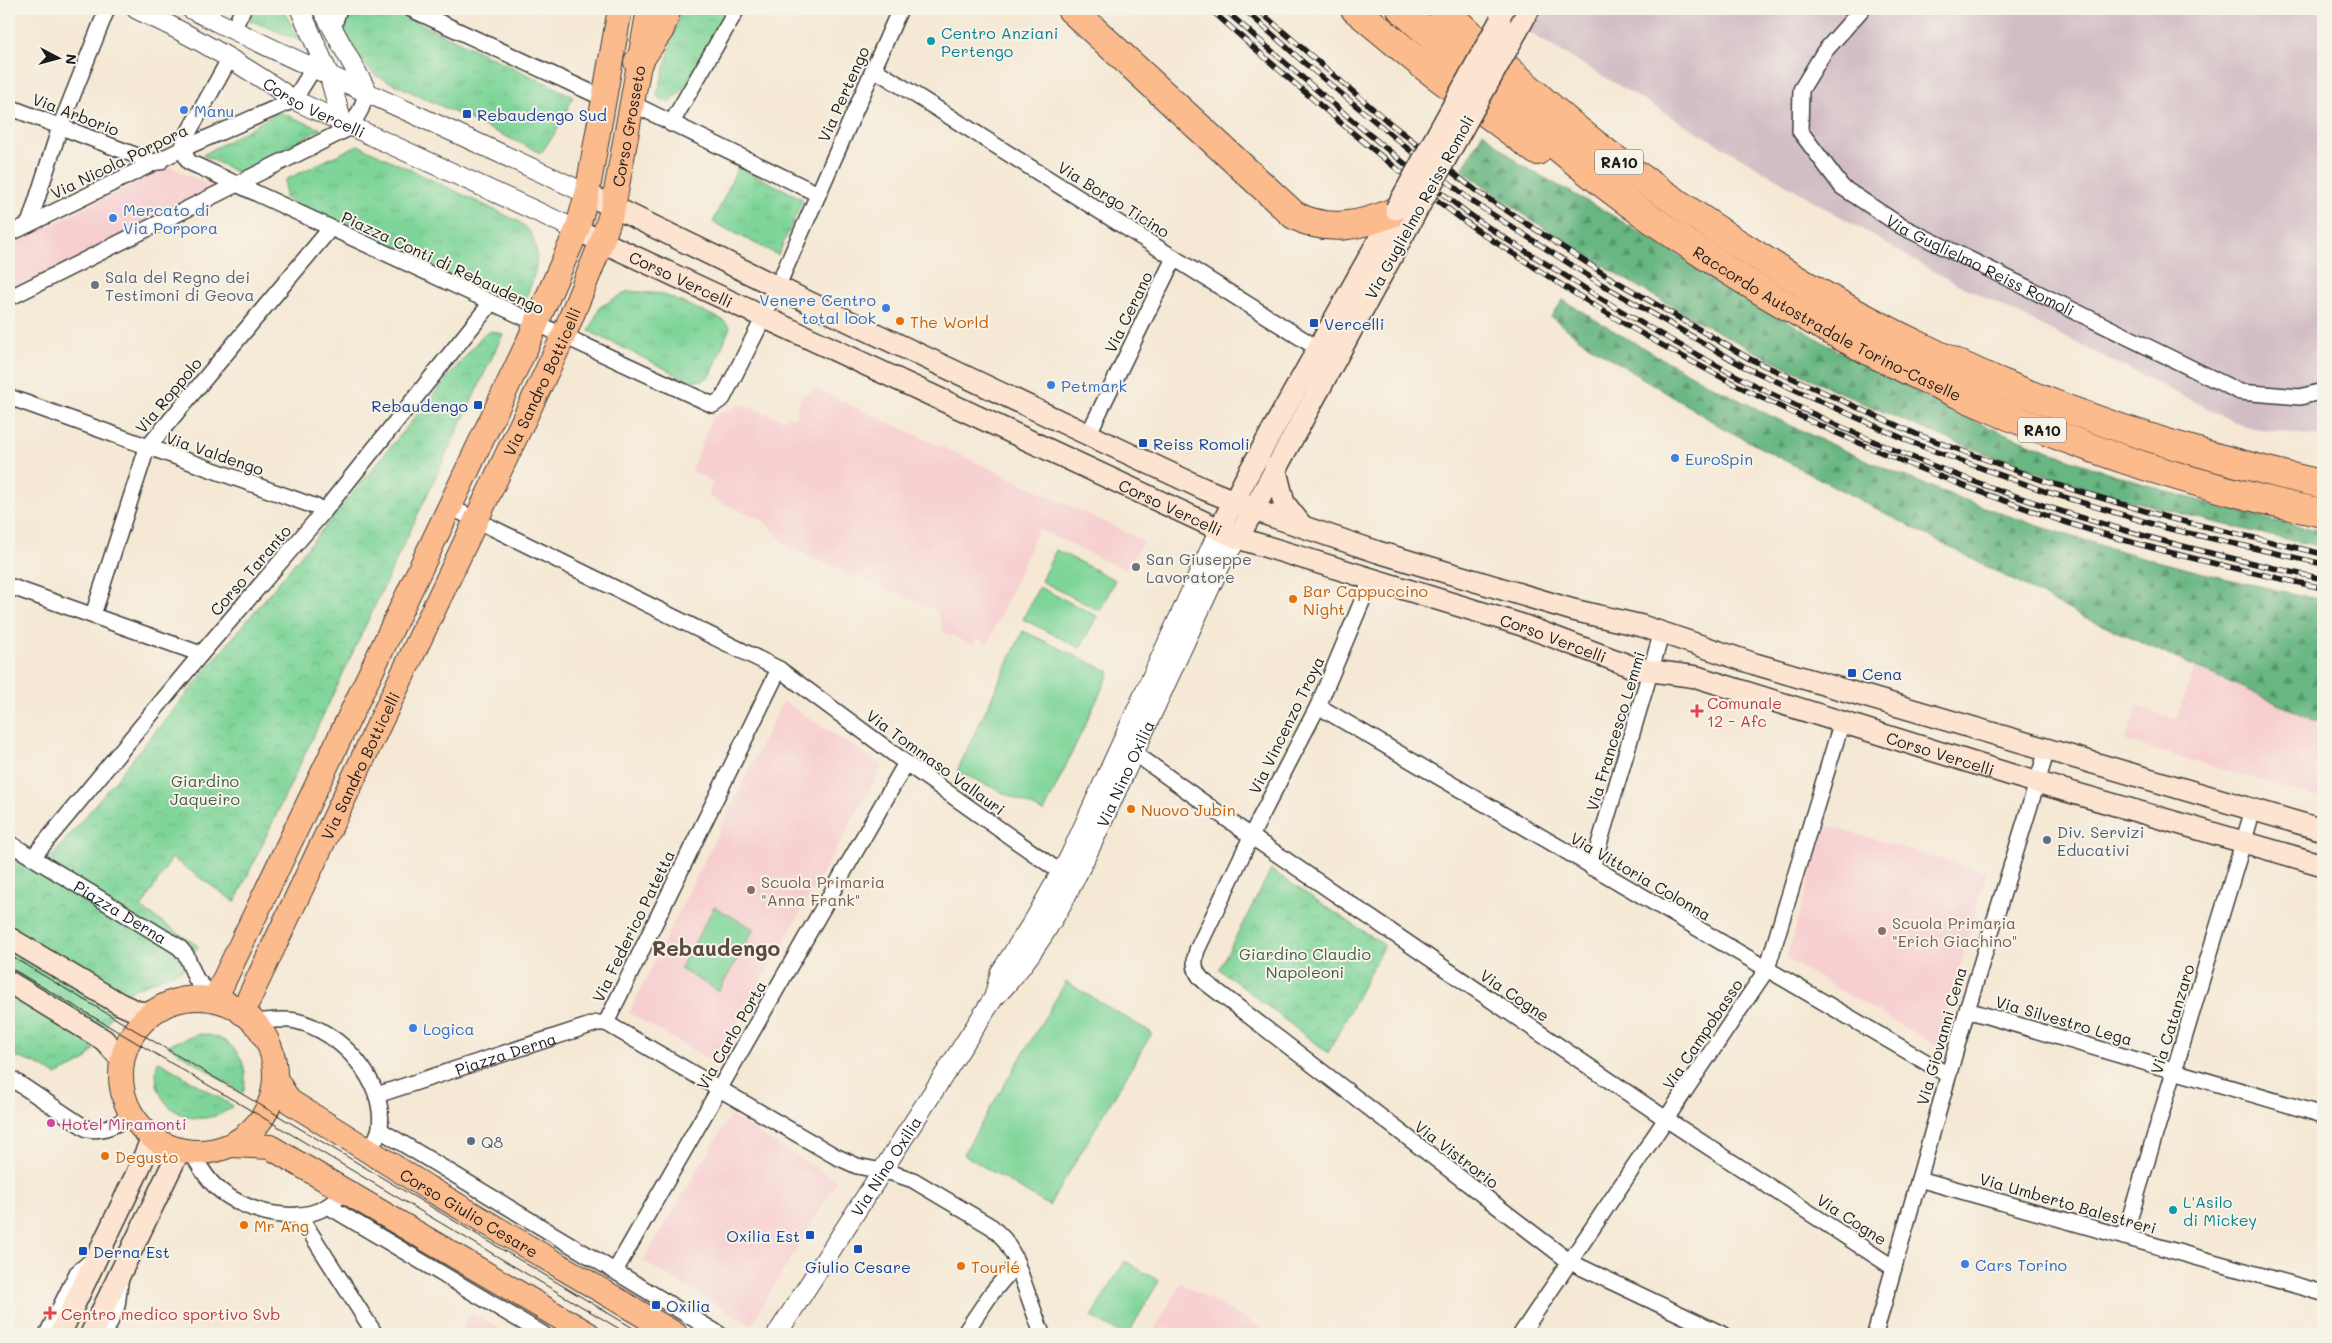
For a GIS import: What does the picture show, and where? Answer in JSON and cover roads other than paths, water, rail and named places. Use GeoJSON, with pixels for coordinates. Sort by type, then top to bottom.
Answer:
{"type":"FeatureCollection","features":[{"type":"Feature","properties":{"kind":"highway"},"geometry":{"type":"LineString","coordinates":[[638,62],[660,28],[667,9]]}},
{"type":"Feature","properties":{"kind":"highway"},"geometry":{"type":"LineString","coordinates":[[1072,9],[1294,215],[1308,223],[1338,227],[1372,221],[1401,213]]}},
{"type":"Feature","properties":{"kind":"highway","name":"RA10"},"geometry":{"type":"LineString","coordinates":[[1355,9],[1420,63],[1549,160],[1604,196],[1648,217]]}},
{"type":"Feature","properties":{"kind":"highway","name":"Raccordo Autostradale Torino-Caselle"},"geometry":{"type":"LineString","coordinates":[[1401,9],[1569,157],[1648,217],[1744,280],[1802,315],[1912,373],[1994,411],[2103,452],[2172,475],[2241,494],[2323,513]]}},
{"type":"Feature","properties":{"kind":"highway","name":"Raccordo Autostradale Torino-Caselle"},"geometry":{"type":"LineString","coordinates":[[1442,9],[1560,116],[1596,144],[1716,229],[1846,308],[1925,350],[2005,386],[2113,427],[2250,466],[2323,484]]}},
{"type":"Feature","properties":{"kind":"main road","name":"Corso Grosseto"},"geometry":{"type":"LineString","coordinates":[[577,230],[587,194],[620,9]]}},
{"type":"Feature","properties":{"kind":"main road","name":"Corso Grosseto"},"geometry":{"type":"LineString","coordinates":[[602,241],[613,208],[649,9]]}},
{"type":"Feature","properties":{"kind":"main road","name":"Via Guglielmo Reiss Romoli"},"geometry":{"type":"LineString","coordinates":[[1229,534],[1401,213],[1508,20],[1529,9]]}},
{"type":"Feature","properties":{"kind":"main road","name":"Corso Vercelli"},"geometry":{"type":"LineString","coordinates":[[587,194],[776,287],[1088,435],[1243,505],[1378,552],[1572,610],[1662,632],[1755,664],[2323,830]]}},
{"type":"Feature","properties":{"kind":"main road","name":"Corso Vercelli"},"geometry":{"type":"LineString","coordinates":[[577,230],[1229,534],[1371,580],[1522,625],[1617,662],[1651,671],[1696,676],[2037,782],[2323,865]]}},
{"type":"Feature","properties":{"kind":"main road","name":"Via Sandro Botticelli"},"geometry":{"type":"LineString","coordinates":[[215,999],[450,507],[536,324],[577,230]]}},
{"type":"Feature","properties":{"kind":"main road","name":"Via Sandro Botticelli"},"geometry":{"type":"LineString","coordinates":[[248,1018],[476,519],[563,337],[602,241]]}},
{"type":"Feature","properties":{"kind":"main road","name":"Via Guglielmo Reiss Romoli"},"geometry":{"type":"LineString","coordinates":[[1243,505],[1275,467],[1327,354]]}},
{"type":"Feature","properties":{"kind":"main road"},"geometry":{"type":"LineString","coordinates":[[1275,467],[1284,503],[1302,526]]}},
{"type":"Feature","properties":{"kind":"main road"},"geometry":{"type":"LineString","coordinates":[[9,938],[120,1004],[138,1012],[153,1013]]}},
{"type":"Feature","properties":{"kind":"main road"},"geometry":{"type":"LineString","coordinates":[[9,982],[104,1040],[123,1060]]}},
{"type":"Feature","properties":{"kind":"main road","name":"Piazza Derna"},"geometry":{"type":"LineString","coordinates":[[215,999],[248,1018],[269,1045],[273,1058],[273,1094],[265,1114],[248,1135],[232,1145],[213,1151],[185,1151],[152,1138],[132,1113],[123,1091],[123,1060],[133,1034],[153,1013],[180,1000],[215,999]]}},
{"type":"Feature","properties":{"kind":"main road","name":"Corso Giulio Cesare"},"geometry":{"type":"LineString","coordinates":[[274,1078],[289,1101],[369,1152],[675,1334]]}},
{"type":"Feature","properties":{"kind":"main road"},"geometry":{"type":"LineString","coordinates":[[60,1334],[152,1138]]}},
{"type":"Feature","properties":{"kind":"main road"},"geometry":{"type":"LineString","coordinates":[[232,1145],[270,1148],[336,1199],[382,1214],[588,1334]]}},
{"type":"Feature","properties":{"kind":"main road"},"geometry":{"type":"LineString","coordinates":[[91,1334],[122,1270],[185,1151]]}},
{"type":"Feature","properties":{"kind":"main road"},"geometry":{"type":"LineString","coordinates":[[543,1308],[564,1334]]}},
{"type":"Feature","properties":{"kind":"street"},"geometry":{"type":"LineString","coordinates":[[28,224],[60,127],[107,9]]}},
{"type":"Feature","properties":{"kind":"street","name":"Corso Vercelli"},"geometry":{"type":"LineString","coordinates":[[136,9],[172,25],[230,58],[294,100],[577,230]]}},
{"type":"Feature","properties":{"kind":"street","name":"Corso Vercelli"},"geometry":{"type":"LineString","coordinates":[[191,9],[321,72],[367,91],[587,194]]}},
{"type":"Feature","properties":{"kind":"street"},"geometry":{"type":"LineString","coordinates":[[233,30],[244,9]]}},
{"type":"Feature","properties":{"kind":"street"},"geometry":{"type":"LineString","coordinates":[[300,9],[312,33],[321,72],[347,124]]}},
{"type":"Feature","properties":{"kind":"street"},"geometry":{"type":"LineString","coordinates":[[9,298],[238,184],[347,124],[361,109],[367,91],[322,9]]}},
{"type":"Feature","properties":{"kind":"street"},"geometry":{"type":"LineString","coordinates":[[332,28],[339,9]]}},
{"type":"Feature","properties":{"kind":"street"},"geometry":{"type":"LineString","coordinates":[[411,9],[603,98]]}},
{"type":"Feature","properties":{"kind":"street"},"geometry":{"type":"LineString","coordinates":[[671,124],[736,9]]}},
{"type":"Feature","properties":{"kind":"street","name":"Via Pertengo"},"geometry":{"type":"LineString","coordinates":[[818,194],[900,9]]}},
{"type":"Feature","properties":{"kind":"street","name":"Via Guglielmo Reiss Romoli"},"geometry":{"type":"LineString","coordinates":[[1862,9],[1859,15],[1824,52],[1801,90],[1800,131],[1842,187],[1901,226],[2240,392],[2300,397],[2323,391]]}},
{"type":"Feature","properties":{"kind":"street"},"geometry":{"type":"LineString","coordinates":[[185,155],[187,135],[230,58]]}},
{"type":"Feature","properties":{"kind":"street","name":"Via Borgo Ticino"},"geometry":{"type":"LineString","coordinates":[[874,69],[1327,354]]}},
{"type":"Feature","properties":{"kind":"street"},"geometry":{"type":"LineString","coordinates":[[294,100],[321,72]]}},
{"type":"Feature","properties":{"kind":"street","name":"Via Nicola Porpora"},"geometry":{"type":"LineString","coordinates":[[9,234],[154,162],[185,155],[294,100]]}},
{"type":"Feature","properties":{"kind":"street"},"geometry":{"type":"LineString","coordinates":[[631,103],[818,194]]}},
{"type":"Feature","properties":{"kind":"street","name":"Via Arborio"},"geometry":{"type":"LineString","coordinates":[[9,107],[154,162]]}},
{"type":"Feature","properties":{"kind":"street","name":"Piazza Conti di Rebaudengo"},"geometry":{"type":"LineString","coordinates":[[185,155],[238,184],[330,229],[713,405],[723,398],[764,316],[818,194]]}},
{"type":"Feature","properties":{"kind":"street","name":"Via Roppolo"},"geometry":{"type":"LineString","coordinates":[[93,616],[146,448],[330,229]]}},
{"type":"Feature","properties":{"kind":"street","name":"Via Cerano"},"geometry":{"type":"LineString","coordinates":[[1088,435],[1174,258]]}},
{"type":"Feature","properties":{"kind":"street","name":"Corso Taranto"},"geometry":{"type":"LineString","coordinates":[[33,857],[201,654],[325,510],[491,302]]}},
{"type":"Feature","properties":{"kind":"street","name":"Via Valdengo"},"geometry":{"type":"LineString","coordinates":[[9,397],[146,448],[325,510]]}},
{"type":"Feature","properties":{"kind":"street"},"geometry":{"type":"LineString","coordinates":[[450,507],[779,669]]}},
{"type":"Feature","properties":{"kind":"street","name":"Via Nino Oxilia"},"geometry":{"type":"LineString","coordinates":[[777,1334],[994,999],[1014,979],[1049,925],[1067,878],[1127,749],[1222,562],[1229,534]]}},
{"type":"Feature","properties":{"kind":"street","name":"Via Vincenzo Troya"},"geometry":{"type":"LineString","coordinates":[[1195,967],[1197,950],[1318,706],[1371,580]]}},
{"type":"Feature","properties":{"kind":"street"},"geometry":{"type":"LineString","coordinates":[[9,586],[201,654]]}},
{"type":"Feature","properties":{"kind":"street","name":"Via Francesco Lemmi"},"geometry":{"type":"LineString","coordinates":[[1592,868],[1662,632]]}},
{"type":"Feature","properties":{"kind":"street","name":"Via Tommaso Vallauri"},"geometry":{"type":"LineString","coordinates":[[779,669],[1067,878]]}},
{"type":"Feature","properties":{"kind":"street","name":"Via Federico Patetta"},"geometry":{"type":"LineString","coordinates":[[779,669],[606,1023],[835,1156],[857,1166],[883,1171],[918,1182],[986,1223],[1004,1239],[1017,1263],[1042,1334]]}},
{"type":"Feature","properties":{"kind":"street","name":"Via Vittoria Colonna"},"geometry":{"type":"LineString","coordinates":[[1318,706],[1948,1075]]}},
{"type":"Feature","properties":{"kind":"street","name":"Via Campobasso"},"geometry":{"type":"LineString","coordinates":[[1521,1334],[1767,969],[1842,721]]}},
{"type":"Feature","properties":{"kind":"street","name":"Via Cogne"},"geometry":{"type":"LineString","coordinates":[[1127,749],[1252,837],[1666,1118],[1894,1268]]}},
{"type":"Feature","properties":{"kind":"street","name":"Via Giovanni Cena"},"geometry":{"type":"LineString","coordinates":[[1875,1334],[1967,1010],[2047,750]]}},
{"type":"Feature","properties":{"kind":"street","name":"Via Carlo Porta"},"geometry":{"type":"LineString","coordinates":[[615,1271],[906,763]]}},
{"type":"Feature","properties":{"kind":"street","name":"Via Catanzaro"},"geometry":{"type":"LineString","coordinates":[[2124,1237],[2253,810]]}},
{"type":"Feature","properties":{"kind":"street","name":"Piazza Derna"},"geometry":{"type":"LineString","coordinates":[[9,843],[179,947],[186,955],[196,980],[215,999]]}},
{"type":"Feature","properties":{"kind":"street","name":"Via Vistrorio"},"geometry":{"type":"LineString","coordinates":[[1195,967],[1199,976],[1205,982],[1570,1262],[1722,1334]]}},
{"type":"Feature","properties":{"kind":"street","name":"Via Silvestro Lega"},"geometry":{"type":"LineString","coordinates":[[1967,1010],[2323,1115]]}},
{"type":"Feature","properties":{"kind":"street"},"geometry":{"type":"LineString","coordinates":[[248,1018],[288,1020],[314,1028],[332,1039],[354,1057],[365,1071],[377,1095],[380,1110],[380,1130],[369,1152]]}},
{"type":"Feature","properties":{"kind":"street","name":"Piazza Derna"},"geometry":{"type":"LineString","coordinates":[[377,1095],[588,1026],[606,1023]]}},
{"type":"Feature","properties":{"kind":"street"},"geometry":{"type":"LineString","coordinates":[[9,1077],[87,1129],[94,1130],[107,1127],[123,1121],[132,1113]]}},
{"type":"Feature","properties":{"kind":"street","name":"Corso Giulio Cesare"},"geometry":{"type":"LineString","coordinates":[[380,1130],[719,1334]]}},
{"type":"Feature","properties":{"kind":"street"},"geometry":{"type":"LineString","coordinates":[[185,1151],[212,1183],[232,1198],[272,1215],[299,1215],[336,1199],[406,1252],[543,1334]]}},
{"type":"Feature","properties":{"kind":"street","name":"Via Umberto Balestreri"},"geometry":{"type":"LineString","coordinates":[[1919,1178],[2323,1293]]}},
{"type":"Feature","properties":{"kind":"street"},"geometry":{"type":"LineString","coordinates":[[382,1214],[406,1252]]}},
{"type":"Feature","properties":{"kind":"street"},"geometry":{"type":"LineString","coordinates":[[299,1215],[374,1334]]}},
{"type":"Feature","properties":{"kind":"street"},"geometry":{"type":"LineString","coordinates":[[47,1334],[77,1273],[98,1254]]}},
{"type":"Feature","properties":{"kind":"street"},"geometry":{"type":"LineString","coordinates":[[964,1334],[991,1294],[1017,1263]]}},
{"type":"Feature","properties":{"kind":"street"},"geometry":{"type":"LineString","coordinates":[[105,1334],[118,1306],[122,1270]]}},
{"type":"Feature","properties":{"kind":"tram line"},"geometry":{"type":"LineString","coordinates":[[9,955],[643,1334]]}},
{"type":"Feature","properties":{"kind":"tram line"},"geometry":{"type":"LineString","coordinates":[[9,967],[628,1334]]}},
{"type":"Feature","properties":{"kind":"railway"},"geometry":{"type":"LineString","coordinates":[[1210,9],[1361,140],[1465,222],[1591,303],[1694,363],[1801,417],[1856,442],[1967,487],[2050,517],[2183,556],[2323,588]]}},
{"type":"Feature","properties":{"kind":"railway"},"geometry":{"type":"LineString","coordinates":[[1224,9],[1370,135],[1473,217],[1624,313],[1756,386],[1892,449],[2032,502],[2158,540],[2323,579]]}},
{"type":"Feature","properties":{"kind":"railway"},"geometry":{"type":"LineString","coordinates":[[1244,9],[1302,61],[1470,200],[1601,284],[1745,367],[1913,443],[2044,491],[2166,528],[2323,564]]}},
{"type":"Feature","properties":{"kind":"railway"},"geometry":{"type":"LineString","coordinates":[[1257,9],[1386,120],[1475,190],[1607,276],[1750,359],[1916,434],[2047,482],[2169,518],[2323,554]]}},
{"type":"Feature","properties":{"kind":"place","name":"Centro Anziani Pertengo"},"geometry":{"type":"Point","coordinates":[931,41]}},
{"type":"Feature","properties":{"kind":"place","name":"Manu"},"geometry":{"type":"Point","coordinates":[184,110]}},
{"type":"Feature","properties":{"kind":"place","name":"Rebaudengo Sud"},"geometry":{"type":"Point","coordinates":[467,114]}},
{"type":"Feature","properties":{"kind":"place","name":"Mercato di Via Porpora"},"geometry":{"type":"Point","coordinates":[113,218]}},
{"type":"Feature","properties":{"kind":"place","name":"Sala del Regno dei Testimoni di Geova"},"geometry":{"type":"Point","coordinates":[95,285]}},
{"type":"Feature","properties":{"kind":"place","name":"Venere Centro total look"},"geometry":{"type":"Point","coordinates":[886,308]}},
{"type":"Feature","properties":{"kind":"place","name":"The World"},"geometry":{"type":"Point","coordinates":[900,321]}},
{"type":"Feature","properties":{"kind":"place","name":"Vercelli"},"geometry":{"type":"Point","coordinates":[1314,323]}},
{"type":"Feature","properties":{"kind":"place","name":"Petmark"},"geometry":{"type":"Point","coordinates":[1051,385]}},
{"type":"Feature","properties":{"kind":"place","name":"Rebaudengo"},"geometry":{"type":"Point","coordinates":[478,405]}},
{"type":"Feature","properties":{"kind":"place","name":"Reiss Romoli"},"geometry":{"type":"Point","coordinates":[1143,443]}},
{"type":"Feature","properties":{"kind":"place","name":"EuroSpin"},"geometry":{"type":"Point","coordinates":[1675,458]}},
{"type":"Feature","properties":{"kind":"place","name":"San Giuseppe Lavoratore"},"geometry":{"type":"Point","coordinates":[1136,567]}},
{"type":"Feature","properties":{"kind":"place","name":"Bar Cappuccino Night"},"geometry":{"type":"Point","coordinates":[1293,599]}},
{"type":"Feature","properties":{"kind":"place","name":"Cena"},"geometry":{"type":"Point","coordinates":[1852,673]}},
{"type":"Feature","properties":{"kind":"place","name":"Comunale 12 - Afc"},"geometry":{"type":"Point","coordinates":[1697,711]}},
{"type":"Feature","properties":{"kind":"place","name":"Nuovo Jubin"},"geometry":{"type":"Point","coordinates":[1131,809]}},
{"type":"Feature","properties":{"kind":"place","name":"Div. Servizi Educativi"},"geometry":{"type":"Point","coordinates":[2047,840]}},
{"type":"Feature","properties":{"kind":"place","name":"Scuola Primaria \"Anna Frank\""},"geometry":{"type":"Point","coordinates":[751,890]}},
{"type":"Feature","properties":{"kind":"place","name":"Scuola Primaria \"Erich Giachino\""},"geometry":{"type":"Point","coordinates":[1882,931]}},
{"type":"Feature","properties":{"kind":"place","name":"Logica"},"geometry":{"type":"Point","coordinates":[413,1028]}},
{"type":"Feature","properties":{"kind":"place","name":"Hotel Miramonti"},"geometry":{"type":"Point","coordinates":[51,1123]}},
{"type":"Feature","properties":{"kind":"place","name":"Q8"},"geometry":{"type":"Point","coordinates":[471,1141]}},
{"type":"Feature","properties":{"kind":"place","name":"Degusto"},"geometry":{"type":"Point","coordinates":[105,1156]}},
{"type":"Feature","properties":{"kind":"place","name":"L'Asilo di Mickey"},"geometry":{"type":"Point","coordinates":[2173,1210]}},
{"type":"Feature","properties":{"kind":"place","name":"Mr Ang"},"geometry":{"type":"Point","coordinates":[244,1225]}},
{"type":"Feature","properties":{"kind":"place","name":"Oxilia Est"},"geometry":{"type":"Point","coordinates":[810,1235]}},
{"type":"Feature","properties":{"kind":"place","name":"Giulio Cesare"},"geometry":{"type":"Point","coordinates":[858,1249]}},
{"type":"Feature","properties":{"kind":"place","name":"Derna Est"},"geometry":{"type":"Point","coordinates":[83,1251]}},
{"type":"Feature","properties":{"kind":"place","name":"Cars Torino"},"geometry":{"type":"Point","coordinates":[1965,1264]}},
{"type":"Feature","properties":{"kind":"place","name":"Tourlé"},"geometry":{"type":"Point","coordinates":[961,1266]}},
{"type":"Feature","properties":{"kind":"place","name":"Oxilia"},"geometry":{"type":"Point","coordinates":[656,1305]}},
{"type":"Feature","properties":{"kind":"place","name":"Centro medico sportivo Svb"},"geometry":{"type":"Point","coordinates":[50,1313]}},
{"type":"Feature","properties":{"kind":"district","name":"Rebaudengo"},"geometry":{"type":"Point","coordinates":[716,947]}},
{"type":"Feature","properties":{"kind":"park label","name":"Giardino Jaqueiro"},"geometry":{"type":"Point","coordinates":[205,789]}},
{"type":"Feature","properties":{"kind":"park label","name":"Giardino Claudio Napoleoni"},"geometry":{"type":"Point","coordinates":[1305,962]}}]}
